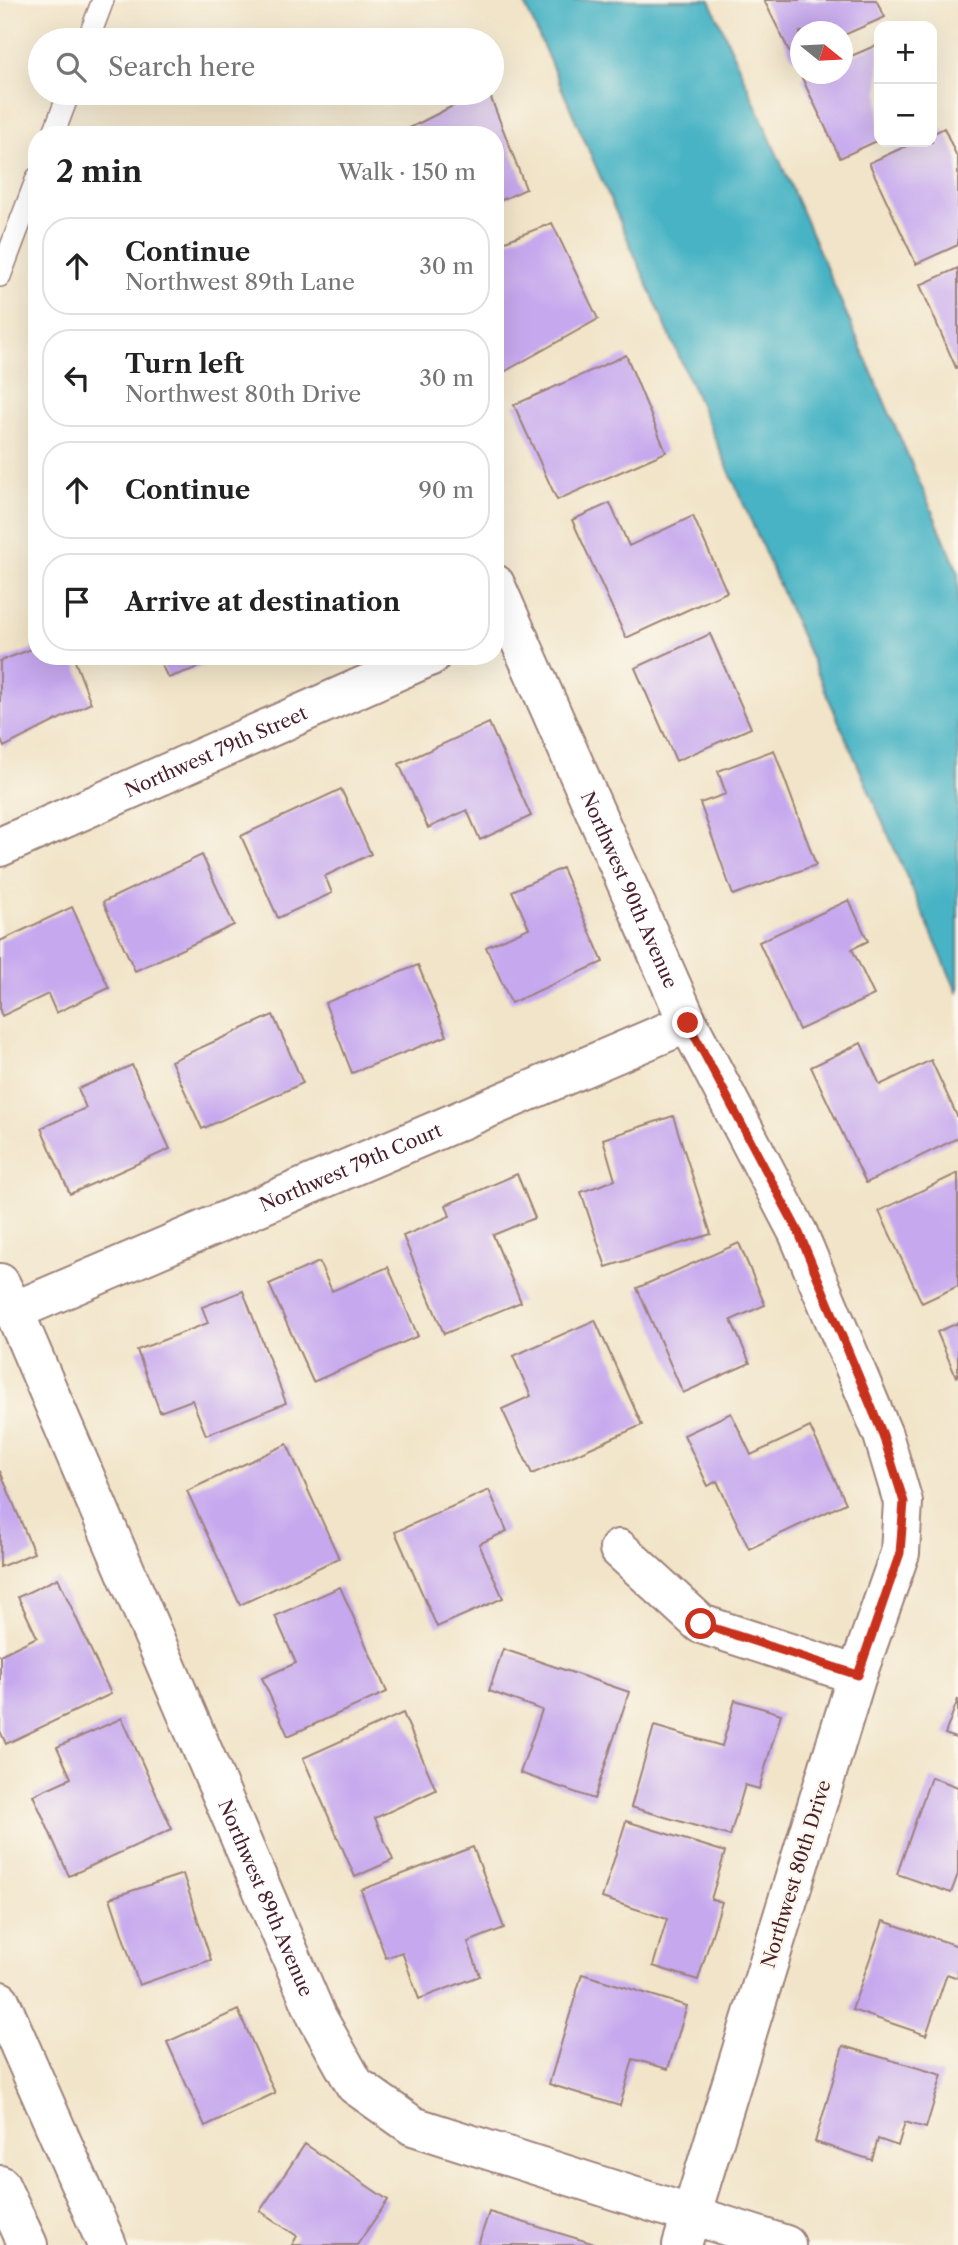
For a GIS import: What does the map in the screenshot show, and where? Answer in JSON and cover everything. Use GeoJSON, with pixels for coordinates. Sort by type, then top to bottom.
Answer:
{"type":"FeatureCollection","features":[{"type":"Feature","properties":{"kind":"street","name":"Northwest 90th Avenue"},"geometry":{"type":"LineString","coordinates":[[504,626],[688,1023],[799,1233],[883,1435],[904,1502]]}},
{"type":"Feature","properties":{"kind":"street","name":"Northwest 79th Street"},"geometry":{"type":"LineString","coordinates":[[0,847],[411,665]]}},
{"type":"Feature","properties":{"kind":"street","name":"Northwest 79th Court"},"geometry":{"type":"LineString","coordinates":[[7,1297],[688,1023]]}},
{"type":"Feature","properties":{"kind":"street","name":"Northwest 89th Avenue"},"geometry":{"type":"LineString","coordinates":[[7,1297],[317,2017],[355,2085],[412,2126],[686,2231],[786,2245]]}},
{"type":"Feature","properties":{"kind":"street","name":"Northwest 80th Drive"},"geometry":{"type":"LineString","coordinates":[[686,2231],[858,1675],[900,1553],[904,1502]]}},
{"type":"Feature","properties":{"kind":"street"},"geometry":{"type":"LineString","coordinates":[[619,1549],[701,1624],[858,1675]]}},
{"type":"Feature","properties":{"kind":"street"},"geometry":{"type":"LineString","coordinates":[[0,2001],[107,2245]]}},
{"type":"Feature","properties":{"kind":"street"},"geometry":{"type":"LineString","coordinates":[[0,2185],[27,2245]]}},
{"type":"Feature","properties":{"kind":"lane"},"geometry":{"type":"LineString","coordinates":[[92,28],[103,0]]}},
{"type":"Feature","properties":{"kind":"lane"},"geometry":{"type":"LineString","coordinates":[[56,126],[64,105]]}},
{"type":"Feature","properties":{"kind":"lane"},"geometry":{"type":"LineString","coordinates":[[0,276],[28,202]]}},
{"type":"Feature","properties":{"kind":"water"},"geometry":{"type":"Polygon","coordinates":[[[523,0],[710,0],[958,571],[958,994],[523,0]]]}},
{"type":"Feature","properties":{"kind":"building"},"geometry":{"type":"Polygon","coordinates":[[[764,0],[876,0],[885,17],[853,31],[853,21],[790,21],[790,53],[764,0]]]}},
{"type":"Feature","properties":{"kind":"building"},"geometry":{"type":"Polygon","coordinates":[[[874,46],[874,142],[840,158],[805,84],[853,84],[853,55],[874,46]]]}},
{"type":"Feature","properties":{"kind":"building"},"geometry":{"type":"Polygon","coordinates":[[[455,105],[494,105],[502,126],[414,126],[455,105]]]}},
{"type":"Feature","properties":{"kind":"building"},"geometry":{"type":"Polygon","coordinates":[[[944,128],[958,159],[958,245],[916,264],[869,163],[904,147],[937,147],[937,132],[944,128]]]}},
{"type":"Feature","properties":{"kind":"building"},"geometry":{"type":"Polygon","coordinates":[[[504,132],[526,189],[504,199],[504,132]]]}},
{"type":"Feature","properties":{"kind":"building"},"geometry":{"type":"Polygon","coordinates":[[[552,223],[598,319],[504,372],[504,242],[552,223]]]}},
{"type":"Feature","properties":{"kind":"building"},"geometry":{"type":"Polygon","coordinates":[[[958,268],[958,367],[956,368],[920,285],[958,268]]]}},
{"type":"Feature","properties":{"kind":"building"},"geometry":{"type":"Polygon","coordinates":[[[626,355],[666,452],[557,500],[514,405],[626,355]]]}},
{"type":"Feature","properties":{"kind":"building"},"geometry":{"type":"Polygon","coordinates":[[[610,503],[629,546],[693,516],[727,592],[626,638],[572,520],[610,503]]]}},
{"type":"Feature","properties":{"kind":"building"},"geometry":{"type":"Polygon","coordinates":[[[710,634],[751,728],[676,761],[635,668],[710,634]]]}},
{"type":"Feature","properties":{"kind":"building"},"geometry":{"type":"Polygon","coordinates":[[[28,650],[28,665],[76,665],[91,703],[4,747],[0,738],[0,661],[28,650]]]}},
{"type":"Feature","properties":{"kind":"building"},"geometry":{"type":"Polygon","coordinates":[[[162,665],[205,665],[168,678],[162,665]]]}},
{"type":"Feature","properties":{"kind":"building"},"geometry":{"type":"Polygon","coordinates":[[[489,723],[531,816],[480,840],[467,810],[428,828],[399,764],[489,723]]]}},
{"type":"Feature","properties":{"kind":"building"},"geometry":{"type":"Polygon","coordinates":[[[774,750],[816,865],[733,895],[700,803],[726,794],[718,771],[774,750]]]}},
{"type":"Feature","properties":{"kind":"building"},"geometry":{"type":"Polygon","coordinates":[[[341,789],[371,854],[325,876],[332,893],[278,918],[241,836],[341,789]]]}},
{"type":"Feature","properties":{"kind":"building"},"geometry":{"type":"Polygon","coordinates":[[[202,855],[234,925],[135,971],[103,902],[202,855]]]}},
{"type":"Feature","properties":{"kind":"building"},"geometry":{"type":"Polygon","coordinates":[[[562,868],[603,962],[511,1003],[486,947],[529,928],[512,891],[562,868]]]}},
{"type":"Feature","properties":{"kind":"building"},"geometry":{"type":"Polygon","coordinates":[[[849,900],[868,941],[852,949],[874,995],[799,1030],[759,942],[849,900]]]}},
{"type":"Feature","properties":{"kind":"building"},"geometry":{"type":"Polygon","coordinates":[[[72,907],[109,988],[56,1013],[48,994],[2,1016],[0,941],[72,907]]]}},
{"type":"Feature","properties":{"kind":"building"},"geometry":{"type":"Polygon","coordinates":[[[418,965],[447,1036],[352,1073],[325,1003],[418,965]]]}},
{"type":"Feature","properties":{"kind":"building"},"geometry":{"type":"Polygon","coordinates":[[[273,1015],[303,1083],[202,1129],[171,1061],[273,1015]]]}},
{"type":"Feature","properties":{"kind":"building"},"geometry":{"type":"Polygon","coordinates":[[[861,1043],[880,1085],[931,1060],[958,1118],[958,1138],[866,1183],[811,1067],[861,1043]]]}},
{"type":"Feature","properties":{"kind":"building"},"geometry":{"type":"Polygon","coordinates":[[[132,1065],[170,1149],[70,1194],[41,1128],[86,1108],[78,1089],[132,1065]]]}},
{"type":"Feature","properties":{"kind":"building"},"geometry":{"type":"Polygon","coordinates":[[[673,1116],[711,1234],[606,1267],[581,1192],[615,1180],[603,1139],[673,1116]]]}},
{"type":"Feature","properties":{"kind":"building"},"geometry":{"type":"Polygon","coordinates":[[[958,1173],[958,1286],[922,1303],[879,1211],[958,1173]]]}},
{"type":"Feature","properties":{"kind":"building"},"geometry":{"type":"Polygon","coordinates":[[[517,1174],[535,1218],[493,1235],[521,1302],[444,1334],[403,1236],[450,1216],[446,1205],[517,1174]]]}},
{"type":"Feature","properties":{"kind":"building"},"geometry":{"type":"Polygon","coordinates":[[[739,1243],[765,1305],[731,1320],[750,1363],[683,1393],[637,1288],[739,1243]]]}},
{"type":"Feature","properties":{"kind":"building"},"geometry":{"type":"Polygon","coordinates":[[[319,1262],[332,1291],[388,1267],[418,1336],[313,1382],[269,1284],[319,1262]]]}},
{"type":"Feature","properties":{"kind":"building"},"geometry":{"type":"Polygon","coordinates":[[[243,1291],[286,1403],[206,1435],[192,1400],[160,1412],[137,1350],[208,1323],[202,1307],[243,1291]]]}},
{"type":"Feature","properties":{"kind":"building"},"geometry":{"type":"Polygon","coordinates":[[[595,1320],[642,1425],[532,1474],[502,1409],[531,1396],[513,1356],[595,1320]]]}},
{"type":"Feature","properties":{"kind":"building"},"geometry":{"type":"Polygon","coordinates":[[[958,1323],[958,1376],[956,1377],[937,1332],[958,1323]]]}},
{"type":"Feature","properties":{"kind":"building"},"geometry":{"type":"Polygon","coordinates":[[[731,1413],[751,1455],[810,1427],[846,1503],[749,1549],[717,1481],[708,1486],[684,1435],[731,1413]]]}},
{"type":"Feature","properties":{"kind":"building"},"geometry":{"type":"Polygon","coordinates":[[[287,1444],[339,1558],[240,1605],[187,1491],[287,1444]]]}},
{"type":"Feature","properties":{"kind":"building"},"geometry":{"type":"Polygon","coordinates":[[[0,1471],[34,1553],[0,1567],[0,1471]]]}},
{"type":"Feature","properties":{"kind":"building"},"geometry":{"type":"Polygon","coordinates":[[[489,1490],[507,1531],[479,1544],[503,1598],[437,1627],[395,1532],[489,1490]]]}},
{"type":"Feature","properties":{"kind":"building"},"geometry":{"type":"Polygon","coordinates":[[[58,1578],[111,1694],[6,1744],[0,1731],[0,1655],[37,1637],[18,1597],[58,1578]]]}},
{"type":"Feature","properties":{"kind":"building"},"geometry":{"type":"Polygon","coordinates":[[[340,1587],[387,1692],[288,1736],[262,1678],[296,1663],[275,1616],[340,1587]]]}},
{"type":"Feature","properties":{"kind":"building"},"geometry":{"type":"Polygon","coordinates":[[[503,1649],[629,1692],[594,1799],[520,1773],[542,1710],[489,1691],[503,1649]]]}},
{"type":"Feature","properties":{"kind":"building"},"geometry":{"type":"Polygon","coordinates":[[[958,1699],[958,1739],[945,1734],[958,1699]]]}},
{"type":"Feature","properties":{"kind":"building"},"geometry":{"type":"Polygon","coordinates":[[[735,1700],[781,1714],[759,1789],[745,1785],[730,1836],[631,1807],[654,1726],[722,1746],[735,1700]]]}},
{"type":"Feature","properties":{"kind":"building"},"geometry":{"type":"Polygon","coordinates":[[[403,1713],[436,1790],[375,1818],[393,1860],[355,1877],[303,1758],[403,1713]]]}},
{"type":"Feature","properties":{"kind":"building"},"geometry":{"type":"Polygon","coordinates":[[[122,1718],[172,1829],[69,1876],[33,1795],[71,1778],[57,1747],[122,1718]]]}},
{"type":"Feature","properties":{"kind":"building"},"geometry":{"type":"Polygon","coordinates":[[[931,1777],[958,1787],[958,1874],[951,1893],[897,1874],[931,1777]]]}},
{"type":"Feature","properties":{"kind":"building"},"geometry":{"type":"Polygon","coordinates":[[[626,1821],[725,1852],[711,1899],[722,1902],[698,1980],[653,1966],[667,1919],[602,1898],[626,1821]]]}},
{"type":"Feature","properties":{"kind":"building"},"geometry":{"type":"Polygon","coordinates":[[[473,1847],[504,1928],[468,1942],[480,1976],[419,1999],[402,1952],[386,1958],[361,1890],[473,1847]]]}},
{"type":"Feature","properties":{"kind":"building"},"geometry":{"type":"Polygon","coordinates":[[[183,1874],[211,1960],[139,1985],[110,1898],[183,1874]]]}},
{"type":"Feature","properties":{"kind":"building"},"geometry":{"type":"Polygon","coordinates":[[[883,1921],[958,1946],[958,1978],[947,1974],[926,2035],[852,2010],[883,1921]]]}},
{"type":"Feature","properties":{"kind":"building"},"geometry":{"type":"Polygon","coordinates":[[[582,1974],[687,2006],[668,2069],[633,2059],[620,2106],[549,2084],[582,1974]]]}},
{"type":"Feature","properties":{"kind":"building"},"geometry":{"type":"Polygon","coordinates":[[[238,2010],[275,2093],[205,2126],[167,2042],[238,2010]]]}},
{"type":"Feature","properties":{"kind":"building"},"geometry":{"type":"Polygon","coordinates":[[[843,2046],[942,2075],[926,2128],[905,2122],[898,2146],[878,2139],[872,2160],[815,2142],[843,2046]]]}},
{"type":"Feature","properties":{"kind":"building"},"geometry":{"type":"Polygon","coordinates":[[[305,2144],[388,2200],[357,2245],[292,2245],[297,2236],[260,2211],[305,2144]]]}},
{"type":"Feature","properties":{"kind":"building"},"geometry":{"type":"Polygon","coordinates":[[[489,2212],[595,2244],[595,2245],[478,2245],[489,2212]]]}},
{"type":"Feature","properties":{"kind":"route"},"geometry":{"type":"LineString","coordinates":[[688,1023],[799,1233],[883,1435],[904,1502],[900,1553],[858,1675],[701,1624]]}}]}
